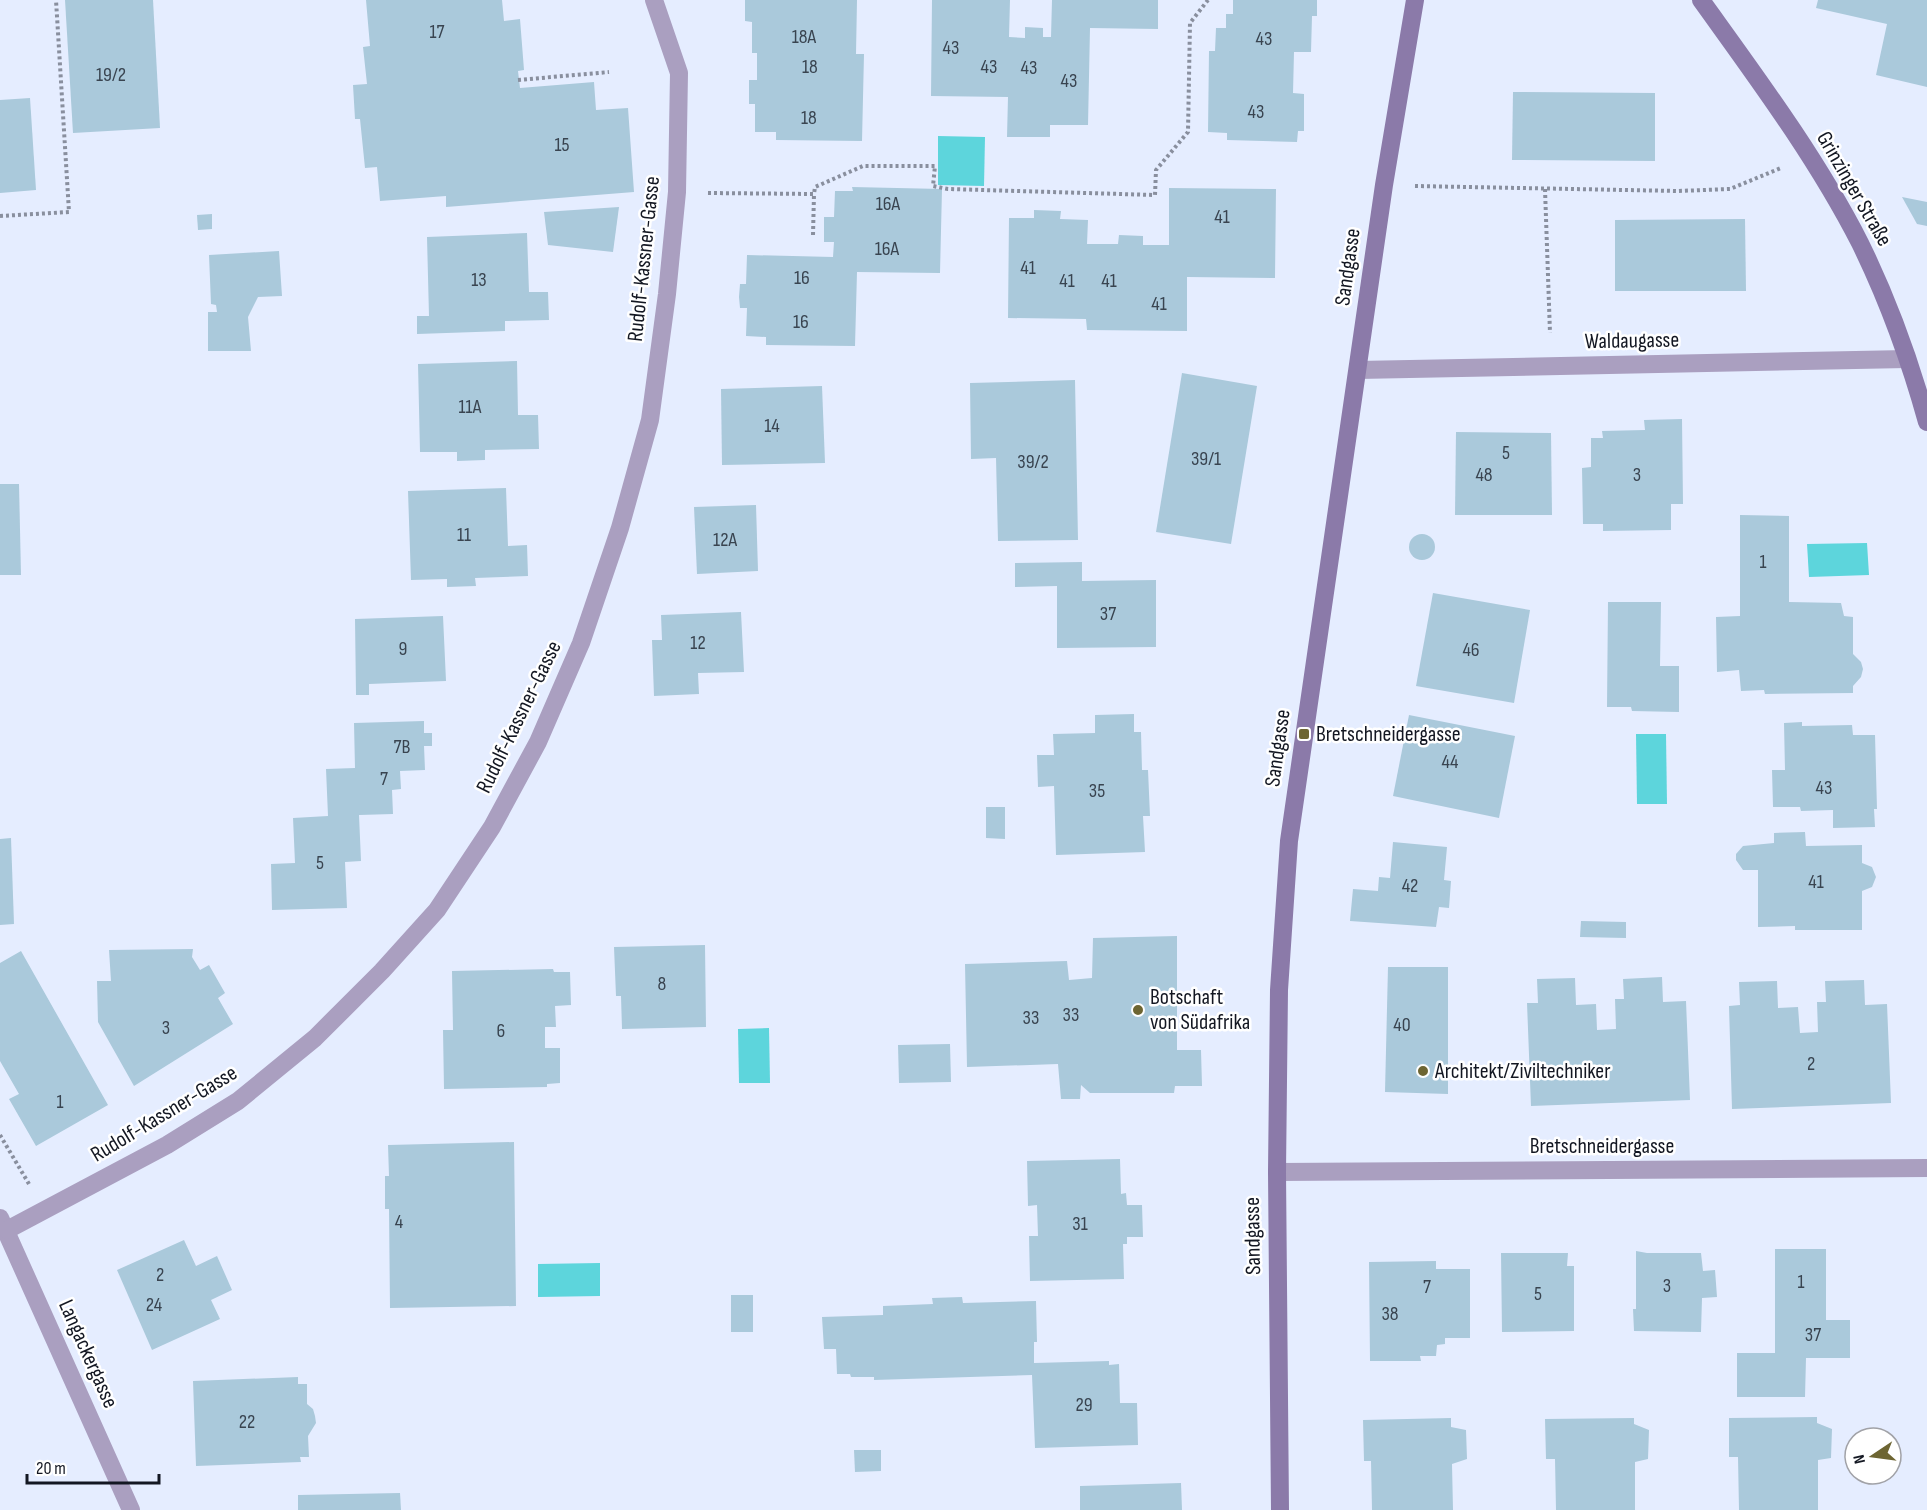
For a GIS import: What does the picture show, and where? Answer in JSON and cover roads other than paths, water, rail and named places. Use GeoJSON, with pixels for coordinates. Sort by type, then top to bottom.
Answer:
{"type":"FeatureCollection","features":[{"type":"Feature","properties":{"kind":"street","name":"Rudolf-Kassner-Gasse"},"geometry":{"type":"LineString","coordinates":[[3,1224],[43,1211],[167,1145],[238,1101],[315,1038],[382,971],[437,910],[492,827],[538,742],[581,643],[623,517],[650,420],[667,294],[677,192],[679,73],[654,0]]}},
{"type":"Feature","properties":{"kind":"street","name":"Sandgasse"},"geometry":{"type":"LineString","coordinates":[[1280,1510],[1276,1172],[1279,990],[1289,841],[1384,186],[1414,0]]}},
{"type":"Feature","properties":{"kind":"street","name":"Grinzinger Straße"},"geometry":{"type":"LineString","coordinates":[[1701,0],[1809,155],[1859,242],[1886,299],[1927,422]]}},
{"type":"Feature","properties":{"kind":"street","name":"Waldaugasse"},"geometry":{"type":"LineString","coordinates":[[1358,370],[1907,359]]}},
{"type":"Feature","properties":{"kind":"street","name":"Bretschneidergasse"},"geometry":{"type":"LineString","coordinates":[[1276,1172],[1927,1168]]}},
{"type":"Feature","properties":{"kind":"street","name":"Langackergasse"},"geometry":{"type":"LineString","coordinates":[[3,1224],[131,1510]]}},
{"type":"Feature","properties":{"kind":"water"},"geometry":{"type":"Polygon","coordinates":[[[938,136],[985,137],[984,186],[938,185],[938,136]]]}},
{"type":"Feature","properties":{"kind":"water"},"geometry":{"type":"Polygon","coordinates":[[[1867,543],[1869,575],[1809,577],[1807,544],[1867,543]]]}},
{"type":"Feature","properties":{"kind":"water"},"geometry":{"type":"Polygon","coordinates":[[[1636,734],[1666,734],[1667,804],[1637,804],[1636,734]]]}},
{"type":"Feature","properties":{"kind":"water"},"geometry":{"type":"Polygon","coordinates":[[[769,1028],[770,1083],[739,1083],[738,1029],[769,1028]]]}},
{"type":"Feature","properties":{"kind":"water"},"geometry":{"type":"Polygon","coordinates":[[[600,1263],[600,1296],[538,1297],[538,1264],[600,1263]]]}},
{"type":"Feature","properties":{"kind":"place","name":"Bretschneidergasse"},"geometry":{"type":"Point","coordinates":[1304,734]}},
{"type":"Feature","properties":{"kind":"place","name":"Botschaft von Südafrika"},"geometry":{"type":"Point","coordinates":[1138,1010]}},
{"type":"Feature","properties":{"kind":"place","name":"Architekt/Ziviltechniker"},"geometry":{"type":"Point","coordinates":[1423,1071]}}]}
